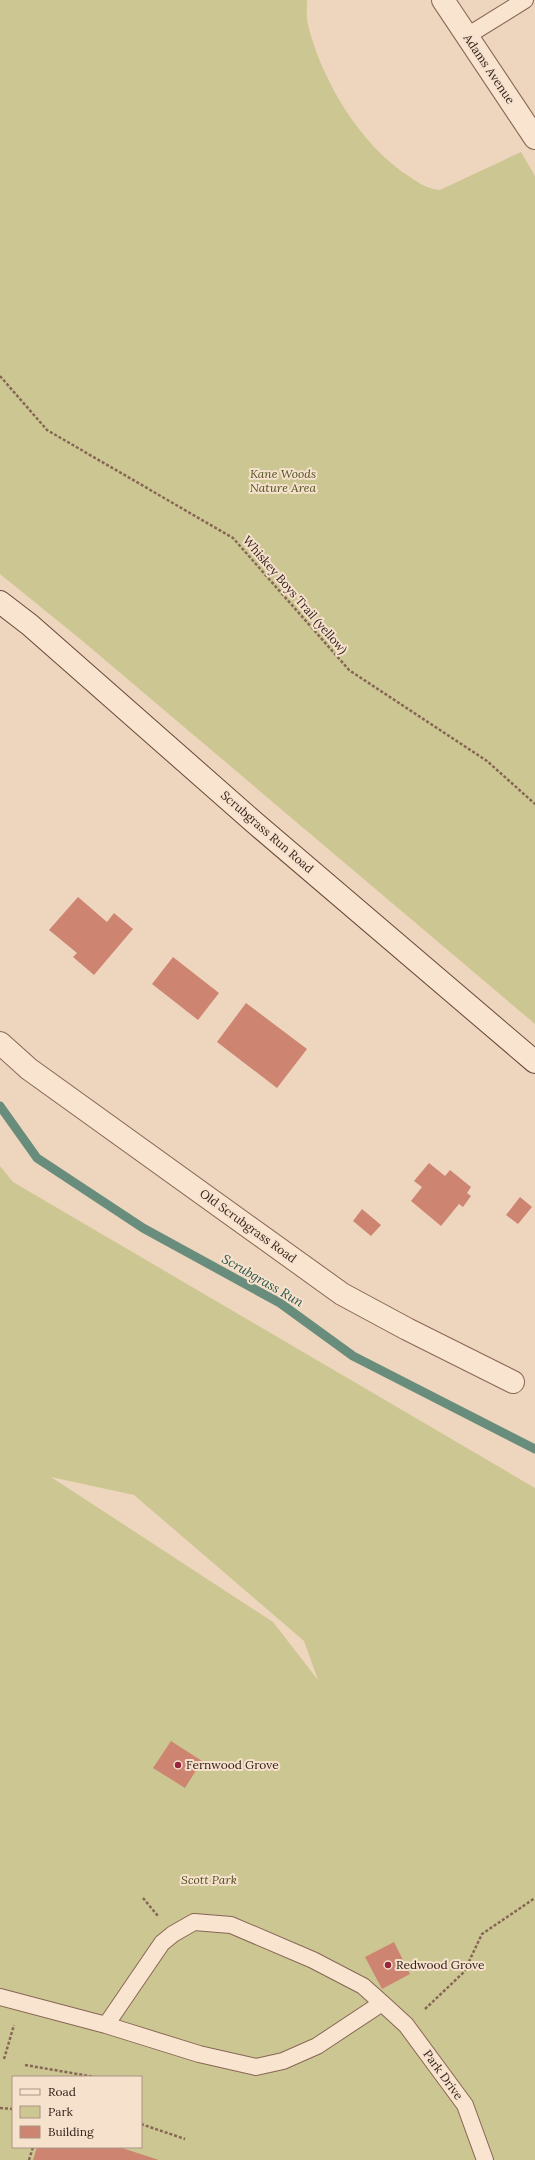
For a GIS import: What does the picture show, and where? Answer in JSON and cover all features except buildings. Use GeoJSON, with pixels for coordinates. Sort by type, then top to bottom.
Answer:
{"type":"FeatureCollection","features":[{"type":"Feature","properties":{"kind":"street","name":"Adams Avenue"},"geometry":{"type":"LineString","coordinates":[[443,0],[535,138]]}},
{"type":"Feature","properties":{"kind":"street","name":"Scrubgrass Run Road"},"geometry":{"type":"LineString","coordinates":[[0,602],[30,625],[255,823],[535,1062]]}},
{"type":"Feature","properties":{"kind":"street","name":"Old Scrubgrass Road"},"geometry":{"type":"LineString","coordinates":[[0,1042],[29,1069],[342,1294],[407,1329],[514,1382]]}},
{"type":"Feature","properties":{"kind":"lane"},"geometry":{"type":"LineString","coordinates":[[467,36],[525,0]]}},
{"type":"Feature","properties":{"kind":"lane","name":"Park Drive"},"geometry":{"type":"LineString","coordinates":[[106,2025],[162,1943],[173,1934],[194,1922],[231,1924],[306,1957],[363,1986],[406,2025],[465,2105],[486,2160]]}},
{"type":"Feature","properties":{"kind":"lane"},"geometry":{"type":"LineString","coordinates":[[0,1997],[106,2025],[199,2054],[256,2067],[284,2062],[317,2046],[382,2003]]}},
{"type":"Feature","properties":{"kind":"path","name":"Whiskey Boys Trail (yellow)"},"geometry":{"type":"LineString","coordinates":[[0,376],[48,430],[233,538],[348,670],[487,761],[535,804]]}},
{"type":"Feature","properties":{"kind":"path"},"geometry":{"type":"LineString","coordinates":[[143,1898],[162,1921]]}},
{"type":"Feature","properties":{"kind":"path"},"geometry":{"type":"LineString","coordinates":[[406,2025],[464,1972],[482,1934],[535,1898]]}},
{"type":"Feature","properties":{"kind":"path"},"geometry":{"type":"LineString","coordinates":[[4,2059],[20,2002]]}},
{"type":"Feature","properties":{"kind":"path"},"geometry":{"type":"LineString","coordinates":[[25,2065],[89,2076]]}},
{"type":"Feature","properties":{"kind":"path"},"geometry":{"type":"LineString","coordinates":[[0,2108],[12,2109]]}},
{"type":"Feature","properties":{"kind":"path"},"geometry":{"type":"LineString","coordinates":[[142,2124],[185,2139]]}},
{"type":"Feature","properties":{"kind":"path"},"geometry":{"type":"LineString","coordinates":[[29,2160],[33,2148]]}},
{"type":"Feature","properties":{"kind":"green space","name":"Kane Woods Nature Area"},"geometry":{"type":"Polygon","coordinates":[[[0,0],[307,0],[308,25],[314,46],[333,89],[359,130],[392,164],[421,184],[432,189],[440,190],[521,152],[535,176],[535,1024],[79,638],[0,574],[0,0]]]}},
{"type":"Feature","properties":{"kind":"green space","name":"Scott Park"},"geometry":{"type":"Polygon","coordinates":[[[0,1166],[13,1182],[535,1488],[535,2160],[0,2160],[0,1166]],[[51,1477],[273,1622],[318,1680],[304,1641],[134,1495],[51,1477]]]}},
{"type":"Feature","properties":{"kind":"waterway","name":"Scrubgrass Run"},"geometry":{"type":"LineString","coordinates":[[0,1106],[37,1158],[143,1228],[280,1303],[353,1356],[535,1449]]}},
{"type":"Feature","properties":{"kind":"place","name":"Fernwood Grove"},"geometry":{"type":"Point","coordinates":[178,1765]}},
{"type":"Feature","properties":{"kind":"place","name":"Redwood Grove"},"geometry":{"type":"Point","coordinates":[388,1965]}}]}
